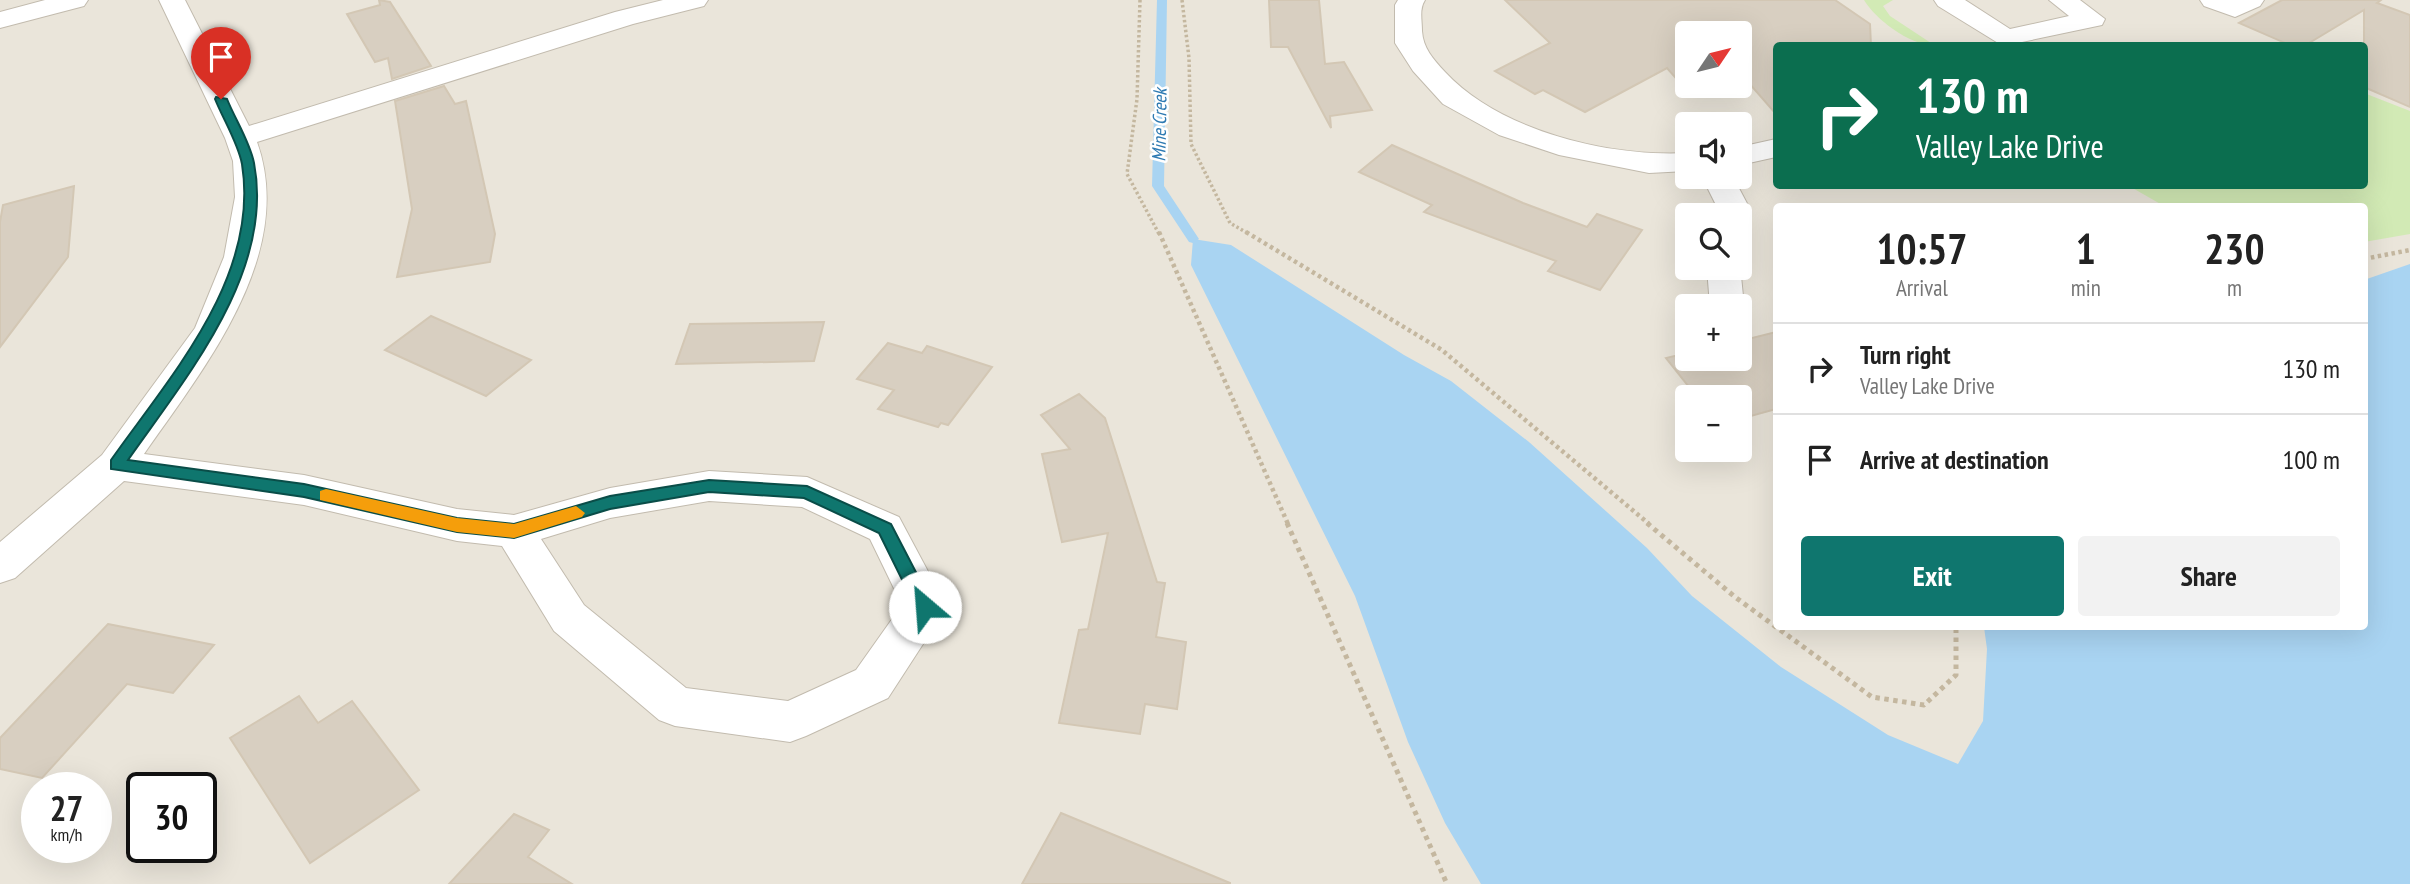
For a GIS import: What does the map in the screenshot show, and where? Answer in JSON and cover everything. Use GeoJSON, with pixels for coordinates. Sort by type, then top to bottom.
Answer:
{"type":"FeatureCollection","features":[{"type":"Feature","properties":{"kind":"street"},"geometry":{"type":"LineString","coordinates":[[0,20],[75,0]]}},
{"type":"Feature","properties":{"kind":"street"},"geometry":{"type":"LineString","coordinates":[[0,566],[117,464],[211,331],[241,257],[251,197],[248,161],[240,138],[172,0]]}},
{"type":"Feature","properties":{"kind":"street"},"geometry":{"type":"LineString","coordinates":[[240,138],[624,18],[695,0]]}},
{"type":"Feature","properties":{"kind":"street"},"geometry":{"type":"LineString","coordinates":[[1412,0],[1408,5],[1409,43],[1423,65],[1453,98],[1510,129],[1570,149],[1649,164],[1675,163]]}},
{"type":"Feature","properties":{"kind":"street"},"geometry":{"type":"LineString","coordinates":[[1947,0],[2006,38],[2092,19],[2062,0]]}},
{"type":"Feature","properties":{"kind":"street"},"geometry":{"type":"LineString","coordinates":[[2213,0],[2235,9],[2251,0]]}},
{"type":"Feature","properties":{"kind":"street"},"geometry":{"type":"LineString","coordinates":[[1752,153],[1773,149]]}},
{"type":"Feature","properties":{"kind":"street"},"geometry":{"type":"LineString","coordinates":[[117,464],[304,490],[457,525],[514,531],[610,503],[709,486],[807,492],[885,528],[925,607],[872,684],[790,722],[675,706],[569,618],[514,531]]}},
{"type":"Feature","properties":{"kind":"path"},"geometry":{"type":"LineString","coordinates":[[1140,0],[1137,99],[1127,174],[1162,241],[1447,884]]}},
{"type":"Feature","properties":{"kind":"path"},"geometry":{"type":"LineString","coordinates":[[1182,0],[1189,58],[1191,144],[1230,223],[1442,350],[1735,597],[1773,625]]}},
{"type":"Feature","properties":{"kind":"path"},"geometry":{"type":"LineString","coordinates":[[2368,258],[2410,250]]}},
{"type":"Feature","properties":{"kind":"path"},"geometry":{"type":"LineString","coordinates":[[1780,630],[1872,697],[1924,705],[1956,675],[1956,630]]}},
{"type":"Feature","properties":{"kind":"shaded area"},"geometry":{"type":"Polygon","coordinates":[[[0,0],[2410,0],[2410,884],[0,884],[0,0]]]}},
{"type":"Feature","properties":{"kind":"green space"},"geometry":{"type":"Polygon","coordinates":[[[1864,0],[1893,0],[1883,6],[1890,16],[1929,42],[1918,42],[1905,36],[1864,0]]]}},
{"type":"Feature","properties":{"kind":"green space"},"geometry":{"type":"Polygon","coordinates":[[[2368,95],[2410,111],[2410,234],[2368,241],[2368,203],[2159,203],[2134,189],[2368,189],[2368,95]]]}},
{"type":"Feature","properties":{"kind":"water"},"geometry":{"type":"Polygon","coordinates":[[[1193,239],[1231,245],[1404,355],[1451,381],[1529,442],[1647,548],[1692,596],[1781,667],[1888,735],[1958,764],[1983,721],[1987,649],[1984,630],[2368,630],[2368,279],[2410,264],[2410,884],[1481,884],[1445,823],[1408,742],[1355,596],[1191,265],[1193,239]]]}},
{"type":"Feature","properties":{"kind":"building"},"geometry":{"type":"Polygon","coordinates":[[[379,0],[390,2],[431,66],[392,79],[388,58],[375,62],[347,14],[380,5],[379,0]]]}},
{"type":"Feature","properties":{"kind":"building"},"geometry":{"type":"Polygon","coordinates":[[[1269,0],[1319,0],[1325,64],[1344,62],[1372,110],[1330,116],[1331,128],[1288,47],[1271,47],[1269,0]]]}},
{"type":"Feature","properties":{"kind":"building"},"geometry":{"type":"Polygon","coordinates":[[[1505,0],[1835,0],[1870,24],[1871,42],[1773,42],[1773,111],[1752,86],[1752,21],[1675,21],[1675,77],[1667,68],[1585,112],[1543,90],[1535,94],[1495,71],[1550,43],[1505,0]]]}},
{"type":"Feature","properties":{"kind":"building"},"geometry":{"type":"Polygon","coordinates":[[[2282,0],[2381,0],[2377,3],[2410,15],[2410,107],[2368,89],[2368,42],[2364,42],[2364,10],[2311,42],[2283,42],[2239,23],[2282,0]]]}},
{"type":"Feature","properties":{"kind":"building"},"geometry":{"type":"Polygon","coordinates":[[[444,86],[455,104],[466,101],[495,234],[490,262],[397,277],[412,209],[395,101],[444,86]]]}},
{"type":"Feature","properties":{"kind":"building"},"geometry":{"type":"Polygon","coordinates":[[[1392,145],[1523,203],[1587,227],[1597,214],[1642,230],[1600,290],[1548,271],[1556,261],[1424,212],[1432,205],[1359,172],[1392,145]]]}},
{"type":"Feature","properties":{"kind":"building"},"geometry":{"type":"Polygon","coordinates":[[[74,186],[68,257],[0,347],[0,222],[3,205],[74,186]]]}},
{"type":"Feature","properties":{"kind":"building"},"geometry":{"type":"Polygon","coordinates":[[[431,316],[531,360],[486,396],[385,350],[431,316]]]}},
{"type":"Feature","properties":{"kind":"building"},"geometry":{"type":"Polygon","coordinates":[[[824,322],[814,361],[676,364],[690,324],[824,322]]]}},
{"type":"Feature","properties":{"kind":"building"},"geometry":{"type":"Polygon","coordinates":[[[1773,333],[1773,410],[1752,416],[1752,385],[1687,385],[1676,371],[1752,371],[1752,338],[1773,333]]]}},
{"type":"Feature","properties":{"kind":"building"},"geometry":{"type":"Polygon","coordinates":[[[888,343],[922,353],[927,346],[992,367],[948,425],[941,423],[938,427],[878,409],[894,390],[857,379],[888,343]]]}},
{"type":"Feature","properties":{"kind":"building"},"geometry":{"type":"Polygon","coordinates":[[[1675,356],[1675,369],[1666,358],[1675,356]]]}},
{"type":"Feature","properties":{"kind":"building"},"geometry":{"type":"Polygon","coordinates":[[[1079,394],[1105,418],[1157,582],[1165,583],[1156,637],[1186,642],[1177,709],[1145,704],[1140,734],[1059,723],[1079,630],[1088,629],[1108,533],[1062,542],[1042,454],[1070,449],[1041,415],[1079,394]]]}},
{"type":"Feature","properties":{"kind":"building"},"geometry":{"type":"Polygon","coordinates":[[[108,624],[214,645],[173,693],[127,684],[47,772],[21,774],[0,769],[0,738],[108,624]]]}},
{"type":"Feature","properties":{"kind":"building"},"geometry":{"type":"Polygon","coordinates":[[[299,696],[318,723],[352,701],[419,790],[310,863],[230,738],[299,696]]]}},
{"type":"Feature","properties":{"kind":"building"},"geometry":{"type":"Polygon","coordinates":[[[1061,813],[1230,883],[1230,884],[1022,884],[1061,813]]]}},
{"type":"Feature","properties":{"kind":"building"},"geometry":{"type":"Polygon","coordinates":[[[514,814],[549,830],[528,857],[572,884],[449,884],[514,814]]]}},
{"type":"Feature","properties":{"kind":"waterway","name":"Mine Creek"},"geometry":{"type":"LineString","coordinates":[[1162,0],[1158,186],[1193,239]]}},
{"type":"Feature","properties":{"kind":"slow traffic"},"geometry":{"type":"LineString","coordinates":[[326,495],[457,525],[514,531],[576,513]]}},
{"type":"Feature","properties":{"kind":"route"},"geometry":{"type":"LineString","coordinates":[[221,99],[248,161],[251,197],[241,257],[211,331],[117,464],[304,490],[457,525],[514,531],[610,503],[709,486],[807,492],[885,528],[925,607]]}}]}
